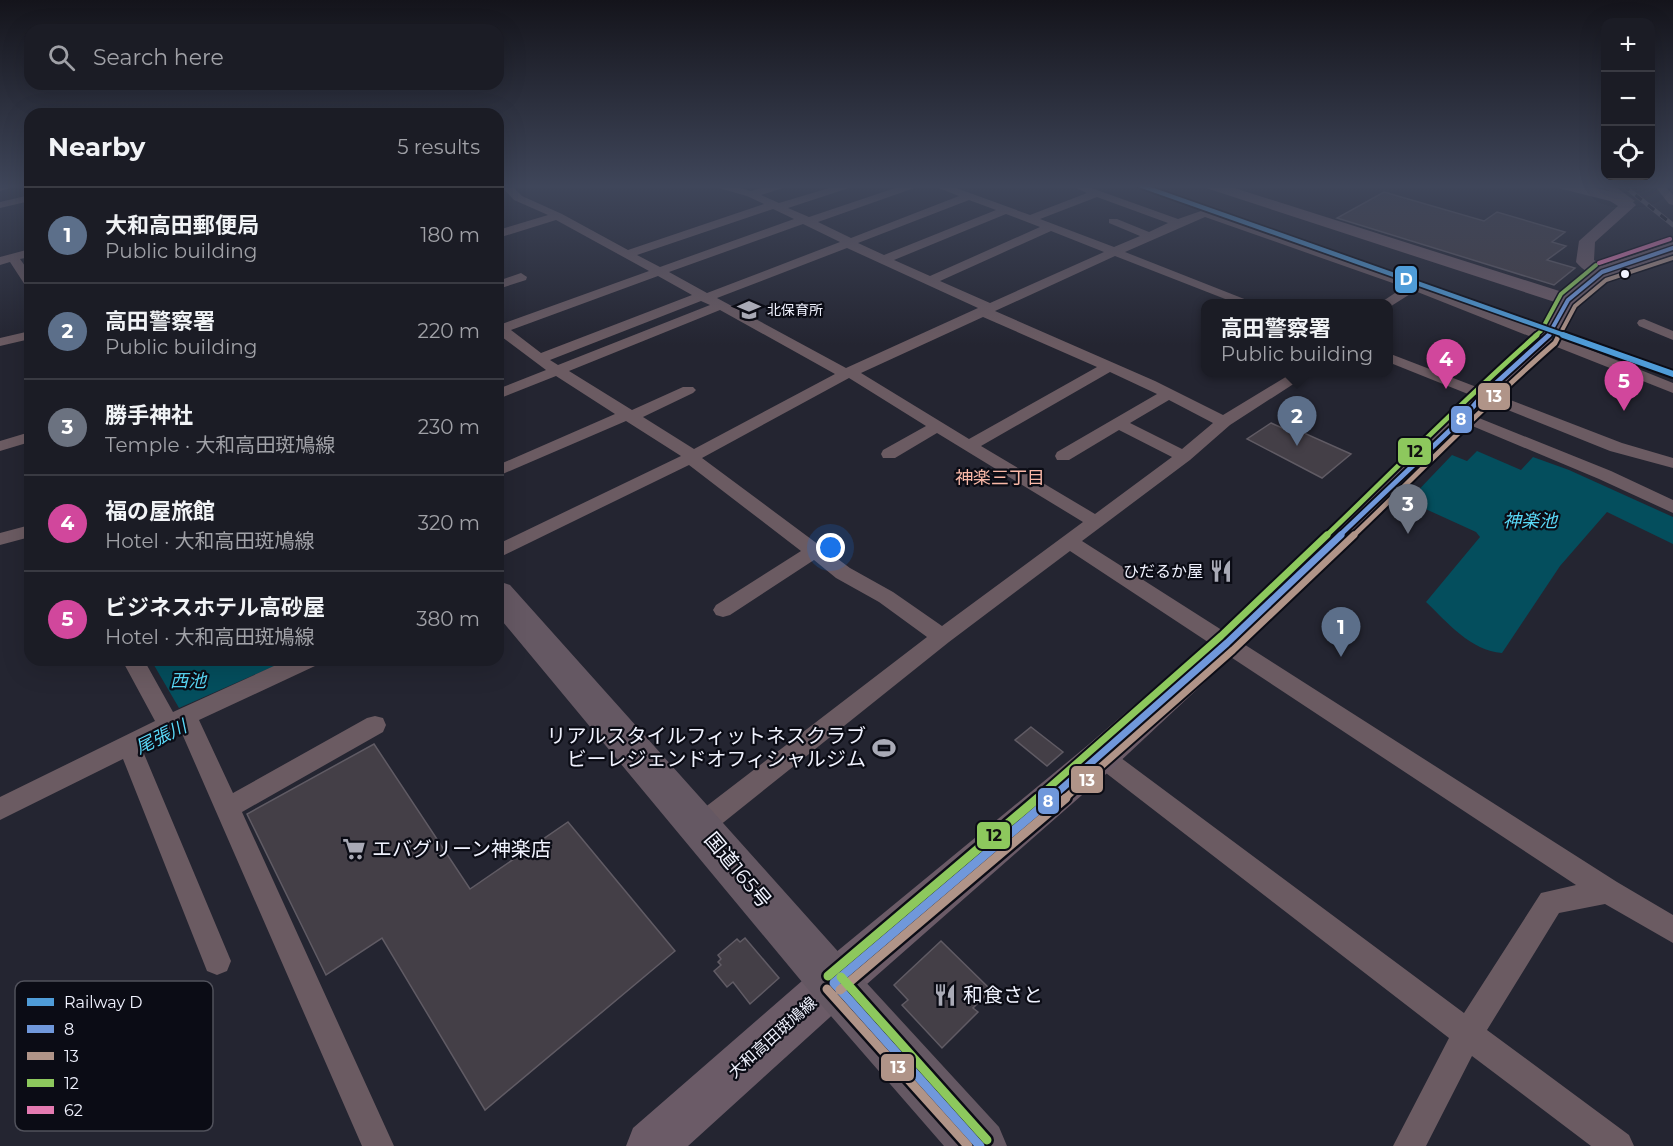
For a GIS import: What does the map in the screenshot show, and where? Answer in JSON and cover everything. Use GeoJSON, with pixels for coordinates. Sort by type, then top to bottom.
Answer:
{"type":"FeatureCollection","features":[{"type":"Feature","properties":{"kind":"highway","name":"国道165号"},"geometry":{"type":"LineString","coordinates":[[504,600],[834,983],[980,1146]]}},
{"type":"Feature","properties":{"kind":"main road","name":"大和高田斑鳩線"},"geometry":{"type":"LineString","coordinates":[[651,1146],[834,983],[1101,756],[1227,643],[1548,337],[1568,300],[1602,272],[1673,248]]}},
{"type":"Feature","properties":{"kind":"street"},"geometry":{"type":"LineString","coordinates":[[599,238],[719,306],[848,373],[1096,522]]}},
{"type":"Feature","properties":{"kind":"street"},"geometry":{"type":"LineString","coordinates":[[627,254],[675,238]]}},
{"type":"Feature","properties":{"kind":"street"},"geometry":{"type":"LineString","coordinates":[[504,326],[753,238]]}},
{"type":"Feature","properties":{"kind":"street"},"geometry":{"type":"LineString","coordinates":[[841,238],[986,310],[1224,422]]}},
{"type":"Feature","properties":{"kind":"street"},"geometry":{"type":"LineString","coordinates":[[539,359],[857,238]]}},
{"type":"Feature","properties":{"kind":"street"},"geometry":{"type":"LineString","coordinates":[[883,260],[936,238]]}},
{"type":"Feature","properties":{"kind":"street"},"geometry":{"type":"LineString","coordinates":[[928,281],[1025,238]]}},
{"type":"Feature","properties":{"kind":"street"},"geometry":{"type":"LineString","coordinates":[[1082,238],[1241,299]]}},
{"type":"Feature","properties":{"kind":"street"},"geometry":{"type":"LineString","coordinates":[[504,550],[691,456],[848,373],[1144,238]]}},
{"type":"Feature","properties":{"kind":"street"},"geometry":{"type":"LineString","coordinates":[[1277,238],[1548,337],[1673,388]]}},
{"type":"Feature","properties":{"kind":"street"},"geometry":{"type":"LineString","coordinates":[[1379,238],[1568,300]]}},
{"type":"Feature","properties":{"kind":"street"},"geometry":{"type":"LineString","coordinates":[[1590,238],[1587,241],[1585,262],[1602,272]]}},
{"type":"Feature","properties":{"kind":"street"},"geometry":{"type":"LineString","coordinates":[[0,261],[24,255]]}},
{"type":"Feature","properties":{"kind":"street"},"geometry":{"type":"LineString","coordinates":[[13,258],[24,273]]}},
{"type":"Feature","properties":{"kind":"street"},"geometry":{"type":"LineString","coordinates":[[504,283],[521,277]]}},
{"type":"Feature","properties":{"kind":"street"},"geometry":{"type":"LineString","coordinates":[[1393,301],[1413,287]]}},
{"type":"Feature","properties":{"kind":"street"},"geometry":{"type":"LineString","coordinates":[[612,288],[628,298]]}},
{"type":"Feature","properties":{"kind":"street"},"geometry":{"type":"LineString","coordinates":[[504,392],[719,306]]}},
{"type":"Feature","properties":{"kind":"street"},"geometry":{"type":"LineString","coordinates":[[1644,323],[1673,336]]}},
{"type":"Feature","properties":{"kind":"street"},"geometry":{"type":"LineString","coordinates":[[504,332],[557,371],[630,415],[691,456],[813,552],[843,573],[886,597],[942,637]]}},
{"type":"Feature","properties":{"kind":"street"},"geometry":{"type":"LineString","coordinates":[[0,342],[24,336]]}},
{"type":"Feature","properties":{"kind":"street"},"geometry":{"type":"LineString","coordinates":[[1393,359],[1474,406],[1605,475],[1673,507]]}},
{"type":"Feature","properties":{"kind":"street"},"geometry":{"type":"LineString","coordinates":[[969,446],[1109,366]]}},
{"type":"Feature","properties":{"kind":"street"},"geometry":{"type":"LineString","coordinates":[[700,826],[942,637],[1184,456],[1224,422],[1297,377]]}},
{"type":"Feature","properties":{"kind":"street"},"geometry":{"type":"LineString","coordinates":[[504,468],[688,390]]}},
{"type":"Feature","properties":{"kind":"street"},"geometry":{"type":"LineString","coordinates":[[1063,456],[1168,394]]}},
{"type":"Feature","properties":{"kind":"street"},"geometry":{"type":"LineString","coordinates":[[1474,406],[1673,463]]}},
{"type":"Feature","properties":{"kind":"street"},"geometry":{"type":"LineString","coordinates":[[1119,424],[1184,456]]}},
{"type":"Feature","properties":{"kind":"street"},"geometry":{"type":"LineString","coordinates":[[889,454],[937,427]]}},
{"type":"Feature","properties":{"kind":"street"},"geometry":{"type":"LineString","coordinates":[[0,446],[24,439]]}},
{"type":"Feature","properties":{"kind":"street"},"geometry":{"type":"LineString","coordinates":[[0,539],[24,533]]}},
{"type":"Feature","properties":{"kind":"street"},"geometry":{"type":"LineString","coordinates":[[1068,541],[1608,891],[1673,930]]}},
{"type":"Feature","properties":{"kind":"street"},"geometry":{"type":"LineString","coordinates":[[723,610],[813,552]]}},
{"type":"Feature","properties":{"kind":"street"},"geometry":{"type":"LineString","coordinates":[[138,666],[183,722],[228,807],[378,1146]]}},
{"type":"Feature","properties":{"kind":"street"},"geometry":{"type":"LineString","coordinates":[[0,809],[131,749],[295,666]]}},
{"type":"Feature","properties":{"kind":"street"},"geometry":{"type":"LineString","coordinates":[[228,807],[375,724]]}},
{"type":"Feature","properties":{"kind":"street"},"geometry":{"type":"LineString","coordinates":[[131,749],[218,961]]}},
{"type":"Feature","properties":{"kind":"street"},"geometry":{"type":"LineString","coordinates":[[1101,756],[1618,1146]]}},
{"type":"Feature","properties":{"kind":"street"},"geometry":{"type":"LineString","coordinates":[[1409,1146],[1468,1034],[1551,902],[1608,891]]}},
{"type":"Feature","properties":{"kind":"water","name":"神楽池"},"geometry":{"type":"Polygon","coordinates":[[[1477,451],[1521,470],[1533,457],[1569,470],[1673,517],[1673,544],[1607,512],[1560,566],[1502,653],[1480,647],[1460,634],[1426,602],[1480,537],[1476,532],[1408,501],[1452,455],[1467,461],[1477,451]]]}},
{"type":"Feature","properties":{"kind":"water","name":"西池"},"geometry":{"type":"Polygon","coordinates":[[[154,666],[274,666],[179,708],[154,666]]]}},
{"type":"Feature","properties":{"kind":"building"},"geometry":{"type":"Polygon","coordinates":[[[1403,238],[1557,238],[1552,242],[1566,246],[1547,260],[1575,268],[1554,285],[1403,238]]]}},
{"type":"Feature","properties":{"kind":"building"},"geometry":{"type":"Polygon","coordinates":[[[1271,423],[1298,435],[1302,432],[1351,454],[1322,478],[1247,439],[1271,423]]]}},
{"type":"Feature","properties":{"kind":"building"},"geometry":{"type":"Polygon","coordinates":[[[1031,727],[1063,752],[1047,766],[1015,740],[1031,727]]]}},
{"type":"Feature","properties":{"kind":"building"},"geometry":{"type":"Polygon","coordinates":[[[374,744],[470,889],[568,822],[675,951],[485,1110],[382,938],[326,975],[247,814],[374,744]]]}},
{"type":"Feature","properties":{"kind":"building"},"geometry":{"type":"Polygon","coordinates":[[[745,938],[779,978],[750,1004],[733,982],[727,987],[714,971],[721,965],[718,962],[721,959],[718,955],[737,939],[740,942],[745,938]]]}},
{"type":"Feature","properties":{"kind":"building","name":"和食さと"},"geometry":{"type":"Polygon","coordinates":[[[941,941],[991,990],[973,1008],[978,1012],[942,1048],[902,1005],[908,1000],[894,985],[941,941]]]}},
{"type":"Feature","properties":{"kind":"rail line","name":"D"},"geometry":{"type":"LineString","coordinates":[[1290,238],[1673,374]]}},
{"type":"Feature","properties":{"kind":"transit line","name":"62"},"geometry":{"type":"LineString","coordinates":[[1599,263],[1670,239]]}},
{"type":"Feature","properties":{"kind":"transit line","name":"8"},"geometry":{"type":"LineString","coordinates":[[834,983],[1101,756],[1227,643],[1464,417],[1484,394],[1548,337],[1568,300],[1602,272],[1673,248]]}},
{"type":"Feature","properties":{"kind":"transit line","name":"13"},"geometry":{"type":"LineString","coordinates":[[840,990],[1107,763],[1233,650],[1470,424],[1490,400],[1555,343],[1575,306],[1606,280],[1673,258]]}},
{"type":"Feature","properties":{"kind":"transit line","name":"12"},"geometry":{"type":"LineString","coordinates":[[828,976],[1095,749],[1221,636],[1457,411],[1478,387],[1541,331],[1561,294],[1596,265]]}},
{"type":"Feature","properties":{"kind":"transit line","name":"12"},"geometry":{"type":"LineString","coordinates":[[841,977],[987,1140]]}},
{"type":"Feature","properties":{"kind":"transit line","name":"8"},"geometry":{"type":"LineString","coordinates":[[834,983],[980,1146]]}},
{"type":"Feature","properties":{"kind":"transit line","name":"13"},"geometry":{"type":"LineString","coordinates":[[827,989],[968,1146]]}},
{"type":"Feature","properties":{"kind":"place","name":"北保育所"},"geometry":{"type":"Point","coordinates":[749,310]}},
{"type":"Feature","properties":{"kind":"place","name":"福の屋旅館"},"geometry":{"type":"Point","coordinates":[1446,389]}},
{"type":"Feature","properties":{"kind":"place","name":"ビジネスホテル高砂屋"},"geometry":{"type":"Point","coordinates":[1624,411]}},
{"type":"Feature","properties":{"kind":"place","name":"高田警察署"},"geometry":{"type":"Point","coordinates":[1297,446]}},
{"type":"Feature","properties":{"kind":"place","name":"勝手神社"},"geometry":{"type":"Point","coordinates":[1408,534]}},
{"type":"Feature","properties":{"kind":"place","name":"ひだるか屋"},"geometry":{"type":"Point","coordinates":[1221,571]}},
{"type":"Feature","properties":{"kind":"place","name":"大和高田郵便局"},"geometry":{"type":"Point","coordinates":[1341,657]}},
{"type":"Feature","properties":{"kind":"place","name":"リアルスタイルフィットネスクラブ ビーレジェンドオフィシャルジム"},"geometry":{"type":"Point","coordinates":[884,748]}},
{"type":"Feature","properties":{"kind":"place","name":"エバグリーン神楽店"},"geometry":{"type":"Point","coordinates":[354,849]}},
{"type":"Feature","properties":{"kind":"place","name":"和食さと"},"geometry":{"type":"Point","coordinates":[945,995]}},
{"type":"Feature","properties":{"kind":"district","name":"神楽三丁目"},"geometry":{"type":"Point","coordinates":[1000,478]}},
{"type":"Feature","properties":{"kind":"water label","name":"尾張川"},"geometry":{"type":"Point","coordinates":[161,737]}}]}
